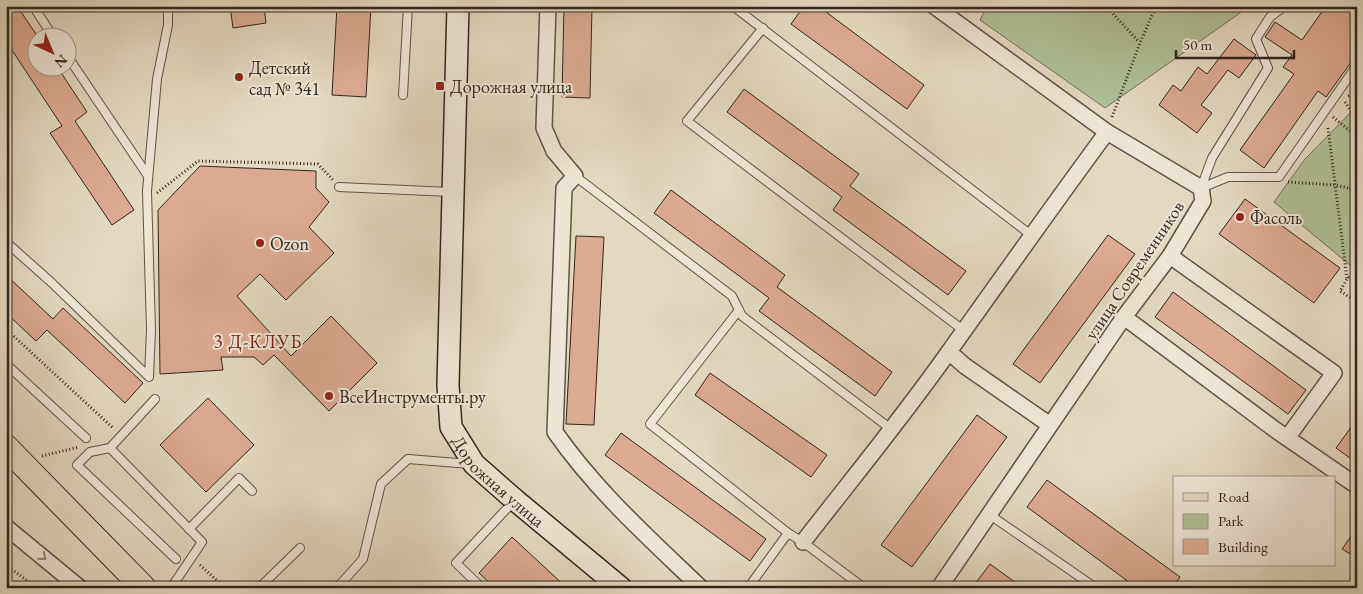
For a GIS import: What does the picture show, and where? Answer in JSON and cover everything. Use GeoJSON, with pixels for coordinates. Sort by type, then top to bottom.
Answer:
{"type":"FeatureCollection","features":[{"type":"Feature","properties":{"kind":"main road"},"geometry":{"type":"LineString","coordinates":[[6,447],[144,588]]}},
{"type":"Feature","properties":{"kind":"street","name":"Дорожная улица"},"geometry":{"type":"LineString","coordinates":[[458,6],[448,385],[451,428],[474,464],[621,588]]}},
{"type":"Feature","properties":{"kind":"street"},"geometry":{"type":"LineString","coordinates":[[548,6],[544,128],[554,151],[575,176],[564,188],[555,432],[576,462],[624,515],[701,588]]}},
{"type":"Feature","properties":{"kind":"street","name":"улица Современников"},"geometry":{"type":"LineString","coordinates":[[934,6],[955,12],[1107,132],[1201,188],[1204,201],[1170,256],[1124,317],[939,588]]}},
{"type":"Feature","properties":{"kind":"street"},"geometry":{"type":"LineString","coordinates":[[803,542],[949,352],[1031,235],[1107,132]]}},
{"type":"Feature","properties":{"kind":"street"},"geometry":{"type":"LineString","coordinates":[[1170,256],[1334,373],[1288,438]]}},
{"type":"Feature","properties":{"kind":"street"},"geometry":{"type":"LineString","coordinates":[[1124,317],[1288,438],[1357,486]]}},
{"type":"Feature","properties":{"kind":"street"},"geometry":{"type":"LineString","coordinates":[[949,352],[965,366],[1050,425]]}},
{"type":"Feature","properties":{"kind":"street"},"geometry":{"type":"LineString","coordinates":[[6,527],[80,588]]}},
{"type":"Feature","properties":{"kind":"lane"},"geometry":{"type":"LineString","coordinates":[[32,6],[47,28]]}},
{"type":"Feature","properties":{"kind":"lane"},"geometry":{"type":"LineString","coordinates":[[6,242],[52,283],[148,377],[151,330],[148,176],[156,79],[168,25],[168,6]]}},
{"type":"Feature","properties":{"kind":"lane"},"geometry":{"type":"LineString","coordinates":[[403,95],[408,6]]}},
{"type":"Feature","properties":{"kind":"lane"},"geometry":{"type":"LineString","coordinates":[[733,6],[1031,235]]}},
{"type":"Feature","properties":{"kind":"lane"},"geometry":{"type":"LineString","coordinates":[[1201,188],[1212,158],[1268,68],[1256,39],[1270,17],[1285,6]]}},
{"type":"Feature","properties":{"kind":"lane"},"geometry":{"type":"LineString","coordinates":[[762,28],[686,121],[963,330]]}},
{"type":"Feature","properties":{"kind":"lane"},"geometry":{"type":"LineString","coordinates":[[1201,188],[1228,177],[1279,177],[1357,65]]}},
{"type":"Feature","properties":{"kind":"lane"},"geometry":{"type":"LineString","coordinates":[[78,72],[148,176]]}},
{"type":"Feature","properties":{"kind":"lane"},"geometry":{"type":"LineString","coordinates":[[575,176],[732,296],[742,316],[891,429]]}},
{"type":"Feature","properties":{"kind":"lane"},"geometry":{"type":"LineString","coordinates":[[339,188],[453,192]]}},
{"type":"Feature","properties":{"kind":"lane"},"geometry":{"type":"LineString","coordinates":[[739,310],[650,424],[788,533],[803,542],[864,588]]}},
{"type":"Feature","properties":{"kind":"lane"},"geometry":{"type":"LineString","coordinates":[[6,364],[84,442]]}},
{"type":"Feature","properties":{"kind":"lane"},"geometry":{"type":"LineString","coordinates":[[155,399],[110,448],[90,452],[77,465],[176,559]]}},
{"type":"Feature","properties":{"kind":"lane"},"geometry":{"type":"LineString","coordinates":[[110,448],[202,542],[171,588]]}},
{"type":"Feature","properties":{"kind":"lane"},"geometry":{"type":"LineString","coordinates":[[337,588],[363,559],[381,484],[408,459],[474,464]]}},
{"type":"Feature","properties":{"kind":"lane"},"geometry":{"type":"LineString","coordinates":[[189,529],[239,478],[252,491]]}},
{"type":"Feature","properties":{"kind":"lane"},"geometry":{"type":"LineString","coordinates":[[482,588],[456,563],[515,500]]}},
{"type":"Feature","properties":{"kind":"lane"},"geometry":{"type":"LineString","coordinates":[[990,515],[1096,588]]}},
{"type":"Feature","properties":{"kind":"lane"},"geometry":{"type":"LineString","coordinates":[[748,588],[788,533]]}},
{"type":"Feature","properties":{"kind":"lane"},"geometry":{"type":"LineString","coordinates":[[259,588],[300,548]]}},
{"type":"Feature","properties":{"kind":"path"},"geometry":{"type":"LineString","coordinates":[[1106,6],[1140,43]]}},
{"type":"Feature","properties":{"kind":"path"},"geometry":{"type":"LineString","coordinates":[[1107,132],[1140,43],[1156,6]]}},
{"type":"Feature","properties":{"kind":"path"},"geometry":{"type":"LineString","coordinates":[[1342,98],[1357,120]]}},
{"type":"Feature","properties":{"kind":"path"},"geometry":{"type":"LineString","coordinates":[[1325,110],[1355,136],[1357,133]]}},
{"type":"Feature","properties":{"kind":"path"},"geometry":{"type":"LineString","coordinates":[[1325,110],[1347,279]]}},
{"type":"Feature","properties":{"kind":"path"},"geometry":{"type":"LineString","coordinates":[[147,200],[198,161],[318,164]]}},
{"type":"Feature","properties":{"kind":"path"},"geometry":{"type":"LineString","coordinates":[[1279,177],[1284,182],[1335,185],[1357,190]]}},
{"type":"Feature","properties":{"kind":"path"},"geometry":{"type":"LineString","coordinates":[[1357,270],[1347,279],[1340,291],[1357,302]]}},
{"type":"Feature","properties":{"kind":"path"},"geometry":{"type":"LineString","coordinates":[[6,329],[113,428]]}},
{"type":"Feature","properties":{"kind":"path"},"geometry":{"type":"LineString","coordinates":[[106,435],[119,422]]}},
{"type":"Feature","properties":{"kind":"path"},"geometry":{"type":"LineString","coordinates":[[23,464],[84,442]]}},
{"type":"Feature","properties":{"kind":"path"},"geometry":{"type":"LineString","coordinates":[[192,558],[225,588]]}},
{"type":"Feature","properties":{"kind":"path"},"geometry":{"type":"LineString","coordinates":[[6,565],[37,588]]}},
{"type":"Feature","properties":{"kind":"green space"},"geometry":{"type":"Polygon","coordinates":[[[987,6],[1250,6],[1105,108],[980,20],[987,6]]]}},
{"type":"Feature","properties":{"kind":"green space"},"geometry":{"type":"Polygon","coordinates":[[[1357,106],[1357,271],[1274,202],[1305,159],[1357,106]]]}},
{"type":"Feature","properties":{"kind":"building"},"geometry":{"type":"Polygon","coordinates":[[[6,6],[17,6],[32,28],[28,28],[28,74],[6,41],[6,6]]]}},
{"type":"Feature","properties":{"kind":"building"},"geometry":{"type":"Polygon","coordinates":[[[230,6],[264,6],[266,23],[233,28],[230,6]]]}},
{"type":"Feature","properties":{"kind":"building"},"geometry":{"type":"Polygon","coordinates":[[[337,6],[371,6],[366,97],[332,95],[337,6]]]}},
{"type":"Feature","properties":{"kind":"building"},"geometry":{"type":"Polygon","coordinates":[[[564,6],[592,6],[590,98],[562,97],[564,6]]]}},
{"type":"Feature","properties":{"kind":"building"},"geometry":{"type":"Polygon","coordinates":[[[804,6],[818,6],[924,85],[907,109],[791,24],[804,6]]]}},
{"type":"Feature","properties":{"kind":"building"},"geometry":{"type":"Polygon","coordinates":[[[1326,6],[1350,6],[1357,11],[1357,54],[1326,97],[1318,91],[1264,168],[1240,150],[1294,74],[1283,67],[1292,55],[1265,37],[1275,22],[1302,40],[1326,6]]]}},
{"type":"Feature","properties":{"kind":"building"},"geometry":{"type":"Polygon","coordinates":[[[1234,39],[1256,55],[1239,78],[1228,70],[1201,105],[1212,113],[1197,133],[1159,105],[1173,85],[1181,91],[1198,67],[1207,74],[1234,39]]]}},
{"type":"Feature","properties":{"kind":"building"},"geometry":{"type":"Polygon","coordinates":[[[30,78],[65,78],[87,112],[75,121],[134,210],[112,225],[50,133],[62,126],[30,78]]]}},
{"type":"Feature","properties":{"kind":"building"},"geometry":{"type":"Polygon","coordinates":[[[744,89],[859,174],[850,186],[966,271],[948,295],[833,210],[842,197],[727,112],[744,89]]]}},
{"type":"Feature","properties":{"kind":"building"},"geometry":{"type":"Polygon","coordinates":[[[200,166],[316,171],[316,188],[329,202],[309,227],[334,253],[286,300],[260,274],[237,296],[291,356],[331,316],[377,363],[329,411],[274,355],[263,365],[254,357],[221,357],[223,370],[160,374],[158,210],[200,166]]]}},
{"type":"Feature","properties":{"kind":"building"},"geometry":{"type":"Polygon","coordinates":[[[671,190],[785,275],[777,287],[892,372],[875,396],[759,311],[769,298],[654,213],[671,190]]]}},
{"type":"Feature","properties":{"kind":"building"},"geometry":{"type":"Polygon","coordinates":[[[1245,199],[1340,268],[1314,303],[1219,234],[1245,199]]]}},
{"type":"Feature","properties":{"kind":"building"},"geometry":{"type":"Polygon","coordinates":[[[1108,235],[1135,254],[1040,383],[1013,364],[1108,235]]]}},
{"type":"Feature","properties":{"kind":"building"},"geometry":{"type":"Polygon","coordinates":[[[576,236],[604,237],[594,425],[566,424],[576,236]]]}},
{"type":"Feature","properties":{"kind":"building"},"geometry":{"type":"Polygon","coordinates":[[[6,275],[53,319],[63,308],[143,383],[125,403],[47,330],[36,341],[6,313],[6,275]]]}},
{"type":"Feature","properties":{"kind":"building"},"geometry":{"type":"Polygon","coordinates":[[[1173,292],[1306,390],[1288,414],[1155,317],[1173,292]]]}},
{"type":"Feature","properties":{"kind":"building"},"geometry":{"type":"Polygon","coordinates":[[[710,373],[827,455],[811,477],[695,395],[710,373]]]}},
{"type":"Feature","properties":{"kind":"building"},"geometry":{"type":"Polygon","coordinates":[[[208,398],[254,445],[206,492],[160,445],[208,398]]]}},
{"type":"Feature","properties":{"kind":"building"},"geometry":{"type":"Polygon","coordinates":[[[977,415],[1007,437],[912,567],[881,545],[977,415]]]}},
{"type":"Feature","properties":{"kind":"building"},"geometry":{"type":"Polygon","coordinates":[[[1357,419],[1357,463],[1336,448],[1357,419]]]}},
{"type":"Feature","properties":{"kind":"building"},"geometry":{"type":"Polygon","coordinates":[[[621,433],[766,539],[750,561],[605,455],[621,433]]]}},
{"type":"Feature","properties":{"kind":"building"},"geometry":{"type":"Polygon","coordinates":[[[1047,480],[1180,577],[1172,588],[1137,588],[1027,507],[1047,480]]]}},
{"type":"Feature","properties":{"kind":"building"},"geometry":{"type":"Polygon","coordinates":[[[1357,528],[1357,558],[1342,549],[1357,528]]]}},
{"type":"Feature","properties":{"kind":"building"},"geometry":{"type":"Polygon","coordinates":[[[512,537],[567,588],[495,588],[479,573],[512,537]]]}},
{"type":"Feature","properties":{"kind":"building"},"geometry":{"type":"Polygon","coordinates":[[[990,564],[1023,588],[972,588],[990,564]]]}},
{"type":"Feature","properties":{"kind":"place","name":"Детский сад № 341"},"geometry":{"type":"Point","coordinates":[239,77]}},
{"type":"Feature","properties":{"kind":"place","name":"Дорожная улица"},"geometry":{"type":"Point","coordinates":[440,86]}},
{"type":"Feature","properties":{"kind":"place","name":"Фасоль"},"geometry":{"type":"Point","coordinates":[1240,217]}},
{"type":"Feature","properties":{"kind":"place","name":"Ozon"},"geometry":{"type":"Point","coordinates":[260,243]}},
{"type":"Feature","properties":{"kind":"place","name":"ВсеИнструменты.ру"},"geometry":{"type":"Point","coordinates":[329,396]}},
{"type":"Feature","properties":{"kind":"district","name":"3 Д-КЛУБ"},"geometry":{"type":"Point","coordinates":[258,341]}}]}
